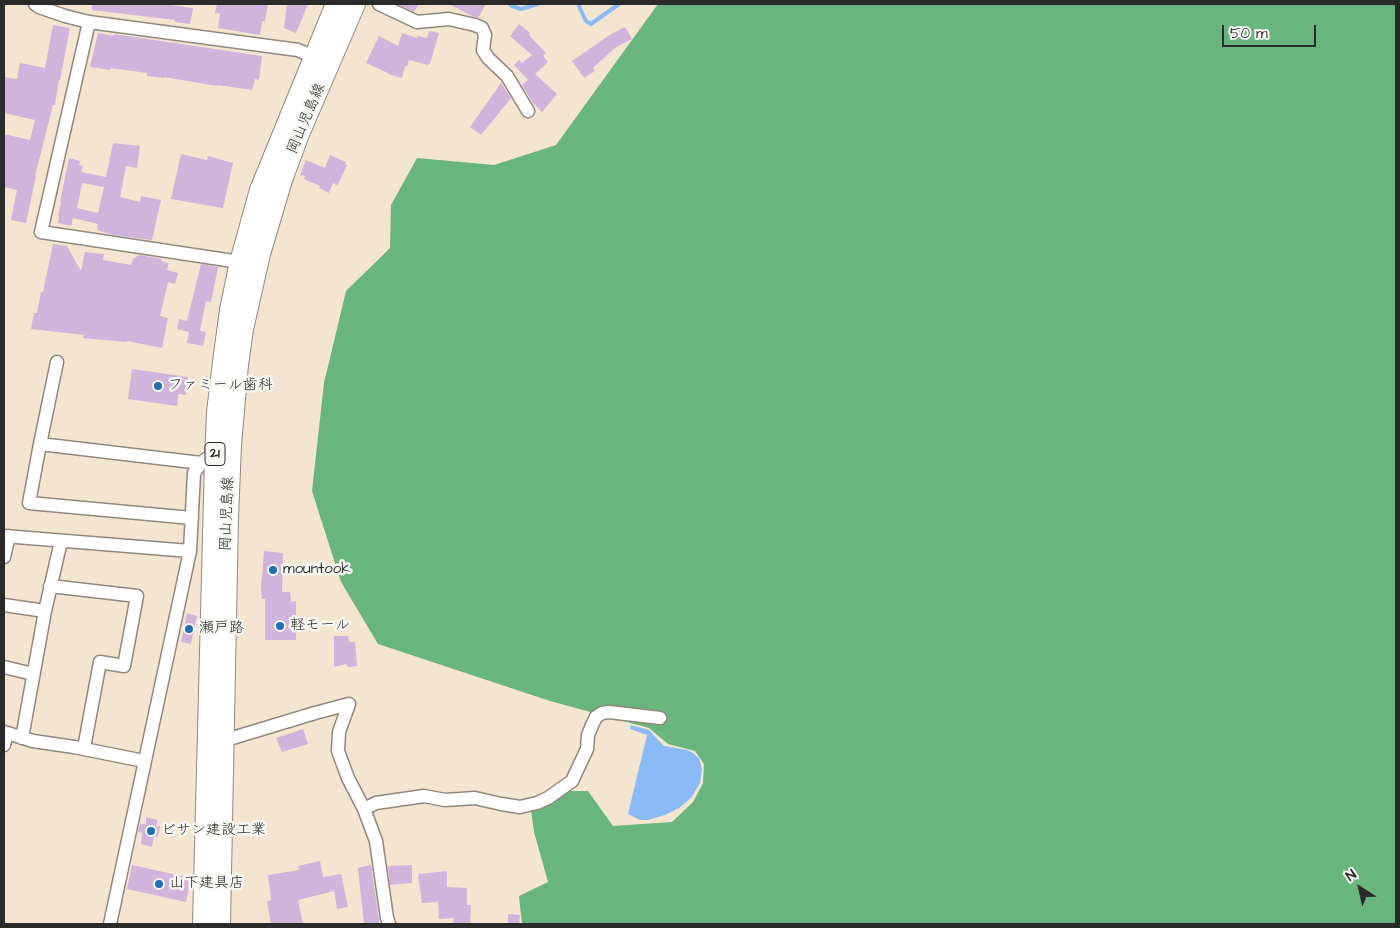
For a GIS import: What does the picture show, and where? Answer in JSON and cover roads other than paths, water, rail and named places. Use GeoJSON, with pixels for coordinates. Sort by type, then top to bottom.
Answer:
{"type":"FeatureCollection","features":[{"type":"Feature","properties":{"kind":"main road","name":"岡山児島線"},"geometry":{"type":"LineString","coordinates":[[216,453],[238,365],[243,329],[260,254],[282,180],[299,134],[322,60],[336,4]]}},
{"type":"Feature","properties":{"kind":"main road","name":"岡山児島線"},"geometry":{"type":"LineString","coordinates":[[203,924],[216,715],[217,412],[230,310],[240,262],[260,190],[322,60],[355,4]]}},
{"type":"Feature","properties":{"kind":"main road","name":"岡山児島線"},"geometry":{"type":"LineString","coordinates":[[216,715],[224,739],[220,924]]}},
{"type":"Feature","properties":{"kind":"street"},"geometry":{"type":"LineString","coordinates":[[35,4],[39,7],[66,10],[89,22],[298,50],[322,60]]}},
{"type":"Feature","properties":{"kind":"street"},"geometry":{"type":"LineString","coordinates":[[379,4],[417,22],[449,19],[482,28],[484,35],[483,50],[488,58],[507,76],[528,110]]}},
{"type":"Feature","properties":{"kind":"street"},"geometry":{"type":"LineString","coordinates":[[89,22],[41,232],[240,262]]}},
{"type":"Feature","properties":{"kind":"street"},"geometry":{"type":"LineString","coordinates":[[57,362],[29,503],[192,518]]}},
{"type":"Feature","properties":{"kind":"street"},"geometry":{"type":"LineString","coordinates":[[40,444],[216,453]]}},
{"type":"Feature","properties":{"kind":"street"},"geometry":{"type":"LineString","coordinates":[[110,924],[190,551],[194,473],[216,453]]}},
{"type":"Feature","properties":{"kind":"street"},"geometry":{"type":"LineString","coordinates":[[4,557],[6,536],[190,551]]}},
{"type":"Feature","properties":{"kind":"street"},"geometry":{"type":"LineString","coordinates":[[22,738],[45,611],[61,541]]}},
{"type":"Feature","properties":{"kind":"street"},"geometry":{"type":"LineString","coordinates":[[50,586],[137,596],[124,666],[100,662],[84,748]]}},
{"type":"Feature","properties":{"kind":"street"},"geometry":{"type":"LineString","coordinates":[[4,605],[45,611]]}},
{"type":"Feature","properties":{"kind":"street"},"geometry":{"type":"LineString","coordinates":[[4,667],[33,674]]}},
{"type":"Feature","properties":{"kind":"street"},"geometry":{"type":"LineString","coordinates":[[224,739],[350,704],[339,732],[338,750],[348,778],[364,809],[376,840],[389,924]]}},
{"type":"Feature","properties":{"kind":"street"},"geometry":{"type":"LineString","coordinates":[[364,809],[376,803],[424,796],[446,800],[475,798],[520,807],[536,803],[561,790],[572,781],[587,749],[588,735],[596,717],[602,713],[609,712],[660,718]]}},
{"type":"Feature","properties":{"kind":"street"},"geometry":{"type":"LineString","coordinates":[[5,736],[84,748],[144,761]]}},
{"type":"Feature","properties":{"kind":"water"},"geometry":{"type":"Polygon","coordinates":[[[631,725],[649,730],[664,746],[687,750],[693,753],[699,758],[702,769],[700,783],[691,798],[679,808],[648,820],[640,820],[628,814],[647,735],[630,729],[631,725]]]}},
{"type":"Feature","properties":{"kind":"waterway"},"geometry":{"type":"LineString","coordinates":[[510,4],[521,9],[538,4]]}},
{"type":"Feature","properties":{"kind":"waterway"},"geometry":{"type":"LineString","coordinates":[[578,4],[586,21],[591,24],[619,4]]}},
{"type":"Feature","properties":{"kind":"place","name":"ファミール歯科"},"geometry":{"type":"Point","coordinates":[158,386]}},
{"type":"Feature","properties":{"kind":"place","name":"mountook"},"geometry":{"type":"Point","coordinates":[273,570]}},
{"type":"Feature","properties":{"kind":"place","name":"軽モール"},"geometry":{"type":"Point","coordinates":[280,626]}},
{"type":"Feature","properties":{"kind":"place","name":"瀬戸路"},"geometry":{"type":"Point","coordinates":[189,629]}},
{"type":"Feature","properties":{"kind":"place","name":"ビサン建設工業"},"geometry":{"type":"Point","coordinates":[151,831]}},
{"type":"Feature","properties":{"kind":"place","name":"山下建具店"},"geometry":{"type":"Point","coordinates":[159,884]}}]}
